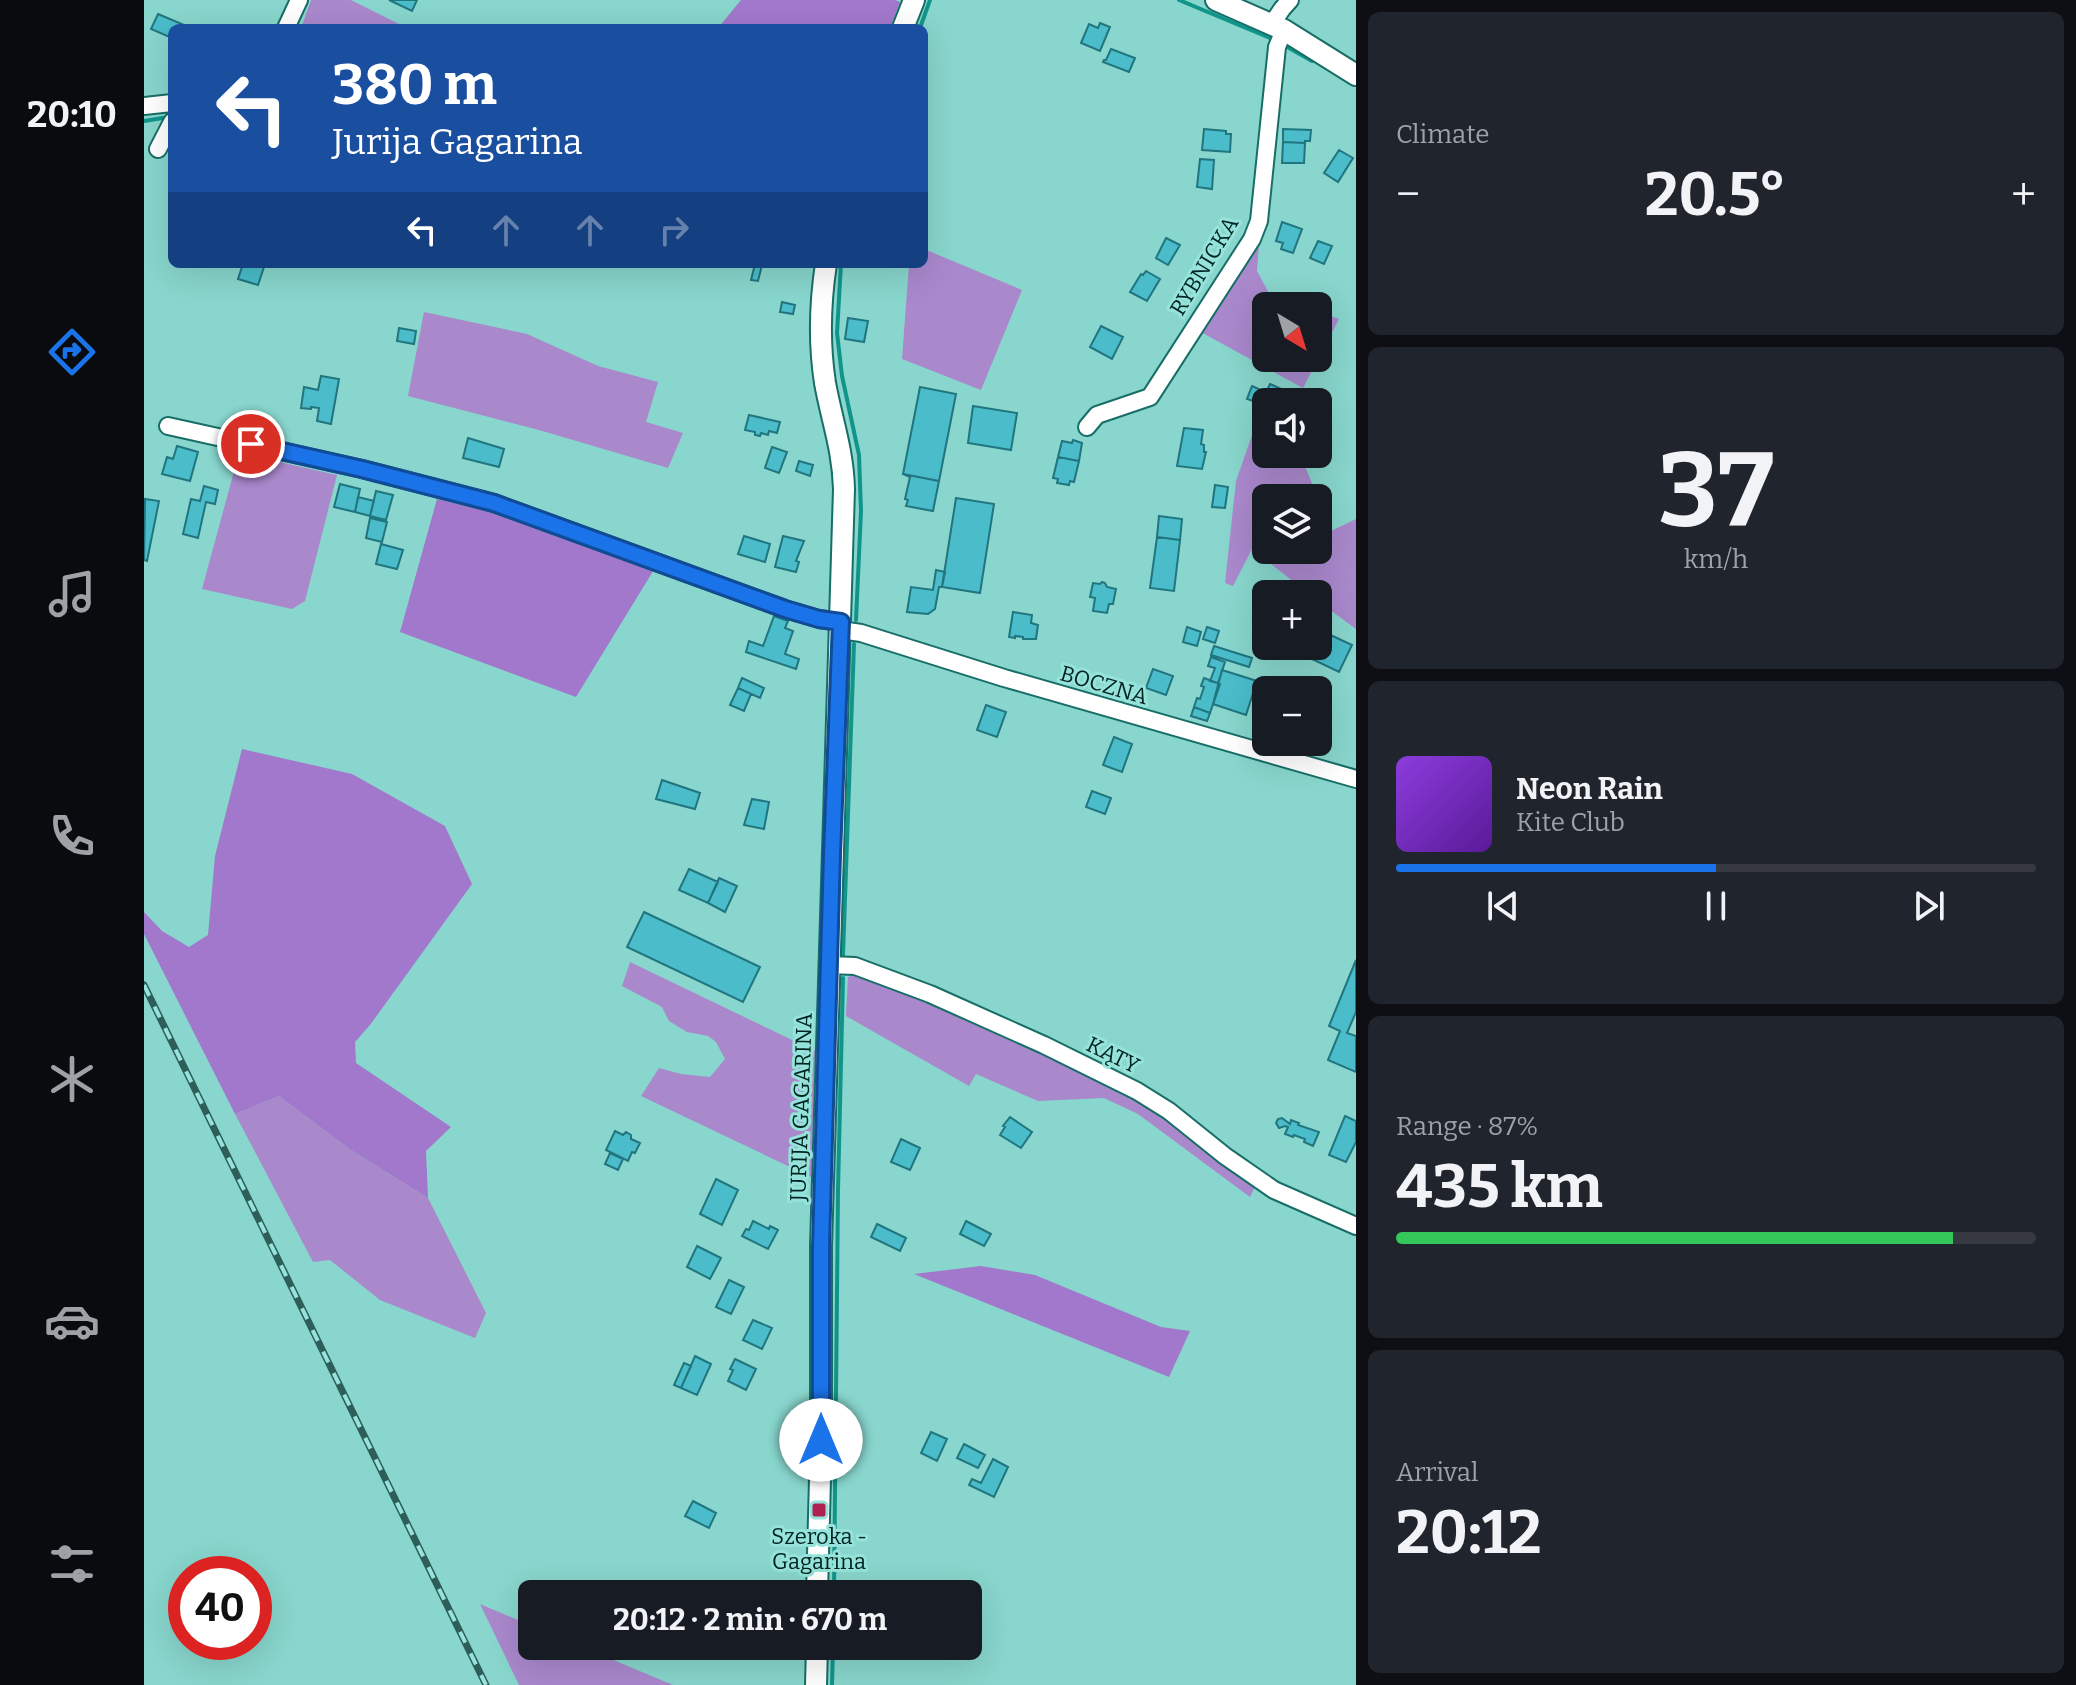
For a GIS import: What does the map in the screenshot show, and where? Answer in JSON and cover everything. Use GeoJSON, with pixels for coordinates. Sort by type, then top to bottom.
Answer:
{"type":"FeatureCollection","features":[{"type":"Feature","properties":{"kind":"street"},"geometry":{"type":"LineString","coordinates":[[288,24],[299,0]]}},
{"type":"Feature","properties":{"kind":"street"},"geometry":{"type":"LineString","coordinates":[[905,24],[914,0]]}},
{"type":"Feature","properties":{"kind":"street"},"geometry":{"type":"LineString","coordinates":[[1216,0],[1278,27],[1356,75]]}},
{"type":"Feature","properties":{"kind":"street"},"geometry":{"type":"LineString","coordinates":[[1278,27],[1279,12],[1290,0]]}},
{"type":"Feature","properties":{"kind":"street","name":"RYBNICKA"},"geometry":{"type":"LineString","coordinates":[[1087,427],[1097,415],[1150,397],[1252,239],[1259,221],[1278,27]]}},
{"type":"Feature","properties":{"kind":"street"},"geometry":{"type":"LineString","coordinates":[[144,106],[168,103]]}},
{"type":"Feature","properties":{"kind":"street"},"geometry":{"type":"LineString","coordinates":[[158,149],[168,130]]}},
{"type":"Feature","properties":{"kind":"street","name":"JURIJA GAGARINA"},"geometry":{"type":"LineString","coordinates":[[817,1580],[821,1246],[841,626],[843,466],[827,394],[821,347],[826,268]]}},
{"type":"Feature","properties":{"kind":"street"},"geometry":{"type":"LineString","coordinates":[[168,426],[362,469],[494,503],[785,609],[841,626]]}},
{"type":"Feature","properties":{"kind":"street","name":"BOCZNA"},"geometry":{"type":"LineString","coordinates":[[841,626],[1066,696],[1356,779]]}},
{"type":"Feature","properties":{"kind":"street","name":"KĄTY"},"geometry":{"type":"LineString","coordinates":[[829,965],[855,966],[930,994],[1137,1091],[1169,1111],[1274,1190],[1356,1226]]}},
{"type":"Feature","properties":{"kind":"street"},"geometry":{"type":"LineString","coordinates":[[816,1685],[817,1660]]}},
{"type":"Feature","properties":{"kind":"shaded area"},"geometry":{"type":"Polygon","coordinates":[[[311,0],[351,0],[399,24],[302,24],[311,0]]]}},
{"type":"Feature","properties":{"kind":"shaded area"},"geometry":{"type":"Polygon","coordinates":[[[741,0],[900,2],[892,24],[721,24],[741,0]]]}},
{"type":"Feature","properties":{"kind":"shaded area"},"geometry":{"type":"Polygon","coordinates":[[[1260,230],[1257,271],[1268,292],[1252,292],[1252,360],[1199,331],[1260,230]]]}},
{"type":"Feature","properties":{"kind":"shaded area"},"geometry":{"type":"Polygon","coordinates":[[[928,251],[1022,290],[981,390],[902,359],[909,268],[928,268],[928,251]]]}},
{"type":"Feature","properties":{"kind":"shaded area"},"geometry":{"type":"Polygon","coordinates":[[[424,312],[527,334],[598,366],[658,382],[646,422],[683,433],[668,468],[408,396],[424,312]]]}},
{"type":"Feature","properties":{"kind":"shaded area"},"geometry":{"type":"Polygon","coordinates":[[[1332,317],[1339,319],[1332,332],[1332,317]]]}},
{"type":"Feature","properties":{"kind":"shaded area"},"geometry":{"type":"Polygon","coordinates":[[[1274,372],[1311,372],[1303,388],[1274,372]]]}},
{"type":"Feature","properties":{"kind":"shaded area"},"geometry":{"type":"Polygon","coordinates":[[[1252,435],[1252,468],[1306,468],[1312,484],[1252,484],[1252,549],[1233,586],[1225,583],[1236,481],[1252,435]]]}},
{"type":"Feature","properties":{"kind":"shaded area"},"geometry":{"type":"Polygon","coordinates":[[[239,453],[337,475],[305,601],[292,609],[202,589],[239,453]]]}},
{"type":"Feature","properties":{"kind":"shaded area"},"geometry":{"type":"Polygon","coordinates":[[[437,499],[491,512],[655,568],[576,697],[400,632],[437,499]]]}},
{"type":"Feature","properties":{"kind":"shaded area"},"geometry":{"type":"Polygon","coordinates":[[[1356,519],[1356,629],[1332,611],[1332,580],[1291,580],[1271,564],[1332,564],[1332,531],[1356,519]]]}},
{"type":"Feature","properties":{"kind":"shaded area"},"geometry":{"type":"Polygon","coordinates":[[[242,749],[352,774],[445,826],[472,884],[355,1042],[356,1063],[451,1127],[426,1151],[428,1198],[351,1150],[279,1096],[235,1114],[144,934],[144,912],[162,931],[189,947],[208,935],[215,856],[242,749]]]}},
{"type":"Feature","properties":{"kind":"shaded area"},"geometry":{"type":"Polygon","coordinates":[[[630,962],[815,1051],[811,1177],[641,1096],[659,1068],[710,1077],[725,1059],[716,1042],[708,1036],[687,1032],[669,1021],[662,1007],[622,986],[630,962]]]}},
{"type":"Feature","properties":{"kind":"shaded area"},"geometry":{"type":"Polygon","coordinates":[[[860,973],[935,1007],[1013,1037],[1149,1104],[1257,1183],[1250,1197],[1138,1114],[1104,1098],[1038,1101],[976,1074],[969,1086],[846,1016],[848,977],[860,973]]]}},
{"type":"Feature","properties":{"kind":"shaded area"},"geometry":{"type":"Polygon","coordinates":[[[279,1096],[351,1150],[428,1198],[486,1313],[475,1338],[380,1300],[330,1260],[313,1262],[235,1114],[279,1096]]]}},
{"type":"Feature","properties":{"kind":"shaded area"},"geometry":{"type":"Polygon","coordinates":[[[981,1266],[1035,1275],[1161,1327],[1190,1331],[1169,1377],[914,1274],[981,1266]]]}},
{"type":"Feature","properties":{"kind":"shaded area"},"geometry":{"type":"Polygon","coordinates":[[[480,1604],[518,1620],[518,1660],[613,1660],[673,1685],[519,1685],[480,1604]]]}},
{"type":"Feature","properties":{"kind":"building"},"geometry":{"type":"Polygon","coordinates":[[[389,0],[417,0],[412,11],[389,0]]]}},
{"type":"Feature","properties":{"kind":"building"},"geometry":{"type":"Polygon","coordinates":[[[158,14],[182,24],[168,24],[168,36],[151,29],[158,14]]]}},
{"type":"Feature","properties":{"kind":"building"},"geometry":{"type":"Polygon","coordinates":[[[1100,23],[1110,27],[1100,51],[1081,43],[1089,24],[1098,28],[1100,23]]]}},
{"type":"Feature","properties":{"kind":"building"},"geometry":{"type":"Polygon","coordinates":[[[1111,49],[1135,58],[1129,72],[1103,62],[1111,49]]]}},
{"type":"Feature","properties":{"kind":"building"},"geometry":{"type":"Polygon","coordinates":[[[1204,129],[1231,134],[1230,152],[1202,150],[1204,129]]]}},
{"type":"Feature","properties":{"kind":"building"},"geometry":{"type":"Polygon","coordinates":[[[1283,129],[1311,130],[1310,141],[1283,142],[1283,129]]]}},
{"type":"Feature","properties":{"kind":"building"},"geometry":{"type":"Polygon","coordinates":[[[1283,142],[1305,143],[1304,163],[1282,163],[1283,142]]]}},
{"type":"Feature","properties":{"kind":"building"},"geometry":{"type":"Polygon","coordinates":[[[1339,150],[1353,158],[1338,182],[1324,173],[1339,150]]]}},
{"type":"Feature","properties":{"kind":"building"},"geometry":{"type":"Polygon","coordinates":[[[1200,159],[1214,160],[1212,189],[1197,187],[1200,159]]]}},
{"type":"Feature","properties":{"kind":"building"},"geometry":{"type":"Polygon","coordinates":[[[1282,222],[1302,229],[1293,253],[1281,249],[1283,243],[1276,241],[1282,222]]]}},
{"type":"Feature","properties":{"kind":"building"},"geometry":{"type":"Polygon","coordinates":[[[1166,238],[1180,245],[1168,265],[1156,258],[1166,238]]]}},
{"type":"Feature","properties":{"kind":"building"},"geometry":{"type":"Polygon","coordinates":[[[1318,241],[1332,246],[1324,264],[1310,258],[1318,241]]]}},
{"type":"Feature","properties":{"kind":"building"},"geometry":{"type":"Polygon","coordinates":[[[242,268],[264,268],[258,285],[238,279],[242,268]]]}},
{"type":"Feature","properties":{"kind":"building"},"geometry":{"type":"Polygon","coordinates":[[[754,268],[761,268],[758,281],[751,280],[754,268]]]}},
{"type":"Feature","properties":{"kind":"building"},"geometry":{"type":"Polygon","coordinates":[[[1146,271],[1160,279],[1147,301],[1130,292],[1146,271]]]}},
{"type":"Feature","properties":{"kind":"building"},"geometry":{"type":"Polygon","coordinates":[[[782,302],[795,305],[793,314],[780,312],[782,302]]]}},
{"type":"Feature","properties":{"kind":"building"},"geometry":{"type":"Polygon","coordinates":[[[848,318],[868,321],[864,342],[845,339],[848,318]]]}},
{"type":"Feature","properties":{"kind":"building"},"geometry":{"type":"Polygon","coordinates":[[[1101,326],[1123,337],[1112,359],[1090,347],[1101,326]]]}},
{"type":"Feature","properties":{"kind":"building"},"geometry":{"type":"Polygon","coordinates":[[[399,328],[416,331],[414,344],[397,341],[399,328]]]}},
{"type":"Feature","properties":{"kind":"building"},"geometry":{"type":"Polygon","coordinates":[[[321,376],[339,379],[331,424],[317,421],[319,408],[301,408],[304,387],[318,390],[321,376]]]}},
{"type":"Feature","properties":{"kind":"building"},"geometry":{"type":"Polygon","coordinates":[[[1252,386],[1256,388],[1252,388],[1252,401],[1247,399],[1252,386]]]}},
{"type":"Feature","properties":{"kind":"building"},"geometry":{"type":"Polygon","coordinates":[[[920,387],[956,394],[939,481],[903,474],[920,387]]]}},
{"type":"Feature","properties":{"kind":"building"},"geometry":{"type":"Polygon","coordinates":[[[973,406],[1017,413],[1011,450],[968,443],[973,406]]]}},
{"type":"Feature","properties":{"kind":"building"},"geometry":{"type":"Polygon","coordinates":[[[749,415],[780,422],[777,433],[769,431],[768,435],[761,433],[760,436],[745,430],[749,415]]]}},
{"type":"Feature","properties":{"kind":"building"},"geometry":{"type":"Polygon","coordinates":[[[1184,428],[1203,430],[1201,444],[1206,452],[1202,469],[1177,466],[1184,428]]]}},
{"type":"Feature","properties":{"kind":"building"},"geometry":{"type":"Polygon","coordinates":[[[468,438],[504,449],[499,467],[463,458],[468,438]]]}},
{"type":"Feature","properties":{"kind":"building"},"geometry":{"type":"Polygon","coordinates":[[[1073,440],[1082,443],[1079,461],[1058,457],[1062,441],[1072,443],[1073,440]]]}},
{"type":"Feature","properties":{"kind":"building"},"geometry":{"type":"Polygon","coordinates":[[[177,446],[198,452],[190,481],[162,474],[167,457],[173,459],[177,446]]]}},
{"type":"Feature","properties":{"kind":"building"},"geometry":{"type":"Polygon","coordinates":[[[772,447],[787,452],[779,473],[765,468],[772,447]]]}},
{"type":"Feature","properties":{"kind":"building"},"geometry":{"type":"Polygon","coordinates":[[[1058,457],[1079,461],[1074,482],[1070,481],[1069,485],[1057,483],[1058,479],[1053,478],[1058,457]]]}},
{"type":"Feature","properties":{"kind":"building"},"geometry":{"type":"Polygon","coordinates":[[[799,461],[813,465],[810,476],[796,471],[799,461]]]}},
{"type":"Feature","properties":{"kind":"building"},"geometry":{"type":"Polygon","coordinates":[[[903,474],[939,481],[933,511],[906,506],[910,477],[903,474]]]}},
{"type":"Feature","properties":{"kind":"building"},"geometry":{"type":"Polygon","coordinates":[[[340,484],[360,489],[355,512],[334,507],[340,484]]]}},
{"type":"Feature","properties":{"kind":"building"},"geometry":{"type":"Polygon","coordinates":[[[1215,485],[1228,487],[1225,508],[1212,507],[1215,485]]]}},
{"type":"Feature","properties":{"kind":"building"},"geometry":{"type":"Polygon","coordinates":[[[204,486],[218,490],[215,504],[206,502],[198,538],[183,534],[191,499],[200,501],[204,486]]]}},
{"type":"Feature","properties":{"kind":"building"},"geometry":{"type":"Polygon","coordinates":[[[376,491],[393,495],[386,520],[370,516],[376,491]]]}},
{"type":"Feature","properties":{"kind":"building"},"geometry":{"type":"Polygon","coordinates":[[[358,497],[374,501],[370,516],[355,512],[358,497]]]}},
{"type":"Feature","properties":{"kind":"building"},"geometry":{"type":"Polygon","coordinates":[[[956,498],[994,504],[980,593],[942,587],[956,498]]]}},
{"type":"Feature","properties":{"kind":"building"},"geometry":{"type":"Polygon","coordinates":[[[145,499],[159,501],[147,561],[144,560],[145,499]]]}},
{"type":"Feature","properties":{"kind":"building"},"geometry":{"type":"Polygon","coordinates":[[[1159,516],[1182,519],[1180,540],[1157,537],[1159,516]]]}},
{"type":"Feature","properties":{"kind":"building"},"geometry":{"type":"Polygon","coordinates":[[[370,518],[387,522],[382,542],[366,538],[370,518]]]}},
{"type":"Feature","properties":{"kind":"building"},"geometry":{"type":"Polygon","coordinates":[[[744,536],[770,544],[765,562],[738,554],[744,536]]]}},
{"type":"Feature","properties":{"kind":"building"},"geometry":{"type":"Polygon","coordinates":[[[783,536],[804,541],[796,561],[799,562],[796,572],[775,567],[783,536]]]}},
{"type":"Feature","properties":{"kind":"building"},"geometry":{"type":"Polygon","coordinates":[[[1157,537],[1180,540],[1174,591],[1150,588],[1157,537]]]}},
{"type":"Feature","properties":{"kind":"building"},"geometry":{"type":"Polygon","coordinates":[[[381,544],[403,550],[397,569],[376,564],[381,544]]]}},
{"type":"Feature","properties":{"kind":"building"},"geometry":{"type":"Polygon","coordinates":[[[936,570],[945,572],[935,609],[928,614],[907,612],[911,587],[933,590],[936,570]]]}},
{"type":"Feature","properties":{"kind":"building"},"geometry":{"type":"Polygon","coordinates":[[[1102,582],[1116,589],[1113,604],[1109,604],[1107,613],[1093,611],[1095,598],[1090,597],[1093,583],[1102,582]]]}},
{"type":"Feature","properties":{"kind":"building"},"geometry":{"type":"Polygon","coordinates":[[[1013,612],[1032,615],[1031,623],[1038,625],[1036,639],[1009,637],[1013,612]]]}},
{"type":"Feature","properties":{"kind":"building"},"geometry":{"type":"Polygon","coordinates":[[[774,616],[788,621],[785,628],[793,631],[785,654],[799,659],[796,669],[746,652],[749,641],[763,646],[774,616]]]}},
{"type":"Feature","properties":{"kind":"building"},"geometry":{"type":"Polygon","coordinates":[[[1187,627],[1201,632],[1197,646],[1183,642],[1187,627]]]}},
{"type":"Feature","properties":{"kind":"building"},"geometry":{"type":"Polygon","coordinates":[[[1207,627],[1219,631],[1215,643],[1203,639],[1207,627]]]}},
{"type":"Feature","properties":{"kind":"building"},"geometry":{"type":"Polygon","coordinates":[[[1332,636],[1352,645],[1339,672],[1314,660],[1332,660],[1332,636]]]}},
{"type":"Feature","properties":{"kind":"building"},"geometry":{"type":"Polygon","coordinates":[[[1214,646],[1252,658],[1249,667],[1211,655],[1214,646]]]}},
{"type":"Feature","properties":{"kind":"building"},"geometry":{"type":"Polygon","coordinates":[[[1211,657],[1225,662],[1218,683],[1210,681],[1215,668],[1208,666],[1211,657]]]}},
{"type":"Feature","properties":{"kind":"building"},"geometry":{"type":"Polygon","coordinates":[[[1153,669],[1173,676],[1166,695],[1146,688],[1153,669]]]}},
{"type":"Feature","properties":{"kind":"building"},"geometry":{"type":"Polygon","coordinates":[[[1222,670],[1252,679],[1252,696],[1246,715],[1213,704],[1222,670]]]}},
{"type":"Feature","properties":{"kind":"building"},"geometry":{"type":"Polygon","coordinates":[[[742,678],[764,688],[760,698],[738,688],[742,678]]]}},
{"type":"Feature","properties":{"kind":"building"},"geometry":{"type":"Polygon","coordinates":[[[1204,678],[1220,684],[1210,713],[1194,707],[1197,698],[1200,699],[1204,678]]]}},
{"type":"Feature","properties":{"kind":"building"},"geometry":{"type":"Polygon","coordinates":[[[738,688],[751,694],[744,711],[730,705],[738,688]]]}},
{"type":"Feature","properties":{"kind":"building"},"geometry":{"type":"Polygon","coordinates":[[[986,705],[1006,712],[997,737],[977,730],[986,705]]]}},
{"type":"Feature","properties":{"kind":"building"},"geometry":{"type":"Polygon","coordinates":[[[1194,707],[1210,713],[1207,721],[1191,716],[1194,707]]]}},
{"type":"Feature","properties":{"kind":"building"},"geometry":{"type":"Polygon","coordinates":[[[1114,737],[1132,744],[1122,772],[1103,765],[1114,737]]]}},
{"type":"Feature","properties":{"kind":"building"},"geometry":{"type":"Polygon","coordinates":[[[662,780],[700,793],[695,809],[656,799],[662,780]]]}},
{"type":"Feature","properties":{"kind":"building"},"geometry":{"type":"Polygon","coordinates":[[[1092,791],[1111,798],[1105,814],[1086,807],[1092,791]]]}},
{"type":"Feature","properties":{"kind":"building"},"geometry":{"type":"Polygon","coordinates":[[[752,799],[769,802],[764,829],[744,825],[752,799]]]}},
{"type":"Feature","properties":{"kind":"building"},"geometry":{"type":"Polygon","coordinates":[[[689,869],[718,882],[708,903],[679,890],[689,869]]]}},
{"type":"Feature","properties":{"kind":"building"},"geometry":{"type":"Polygon","coordinates":[[[719,878],[737,886],[725,912],[708,903],[719,878]]]}},
{"type":"Feature","properties":{"kind":"building"},"geometry":{"type":"Polygon","coordinates":[[[644,912],[760,967],[743,1002],[627,947],[644,912]]]}},
{"type":"Feature","properties":{"kind":"building"},"geometry":{"type":"Polygon","coordinates":[[[1356,960],[1356,1012],[1347,1033],[1356,1036],[1356,1072],[1328,1060],[1340,1031],[1329,1026],[1356,960]]]}},
{"type":"Feature","properties":{"kind":"building"},"geometry":{"type":"Polygon","coordinates":[[[1345,1116],[1356,1121],[1356,1142],[1346,1162],[1329,1155],[1345,1116]]]}},
{"type":"Feature","properties":{"kind":"building"},"geometry":{"type":"Polygon","coordinates":[[[1010,1117],[1032,1132],[1021,1148],[1000,1135],[1010,1117]]]}},
{"type":"Feature","properties":{"kind":"building"},"geometry":{"type":"Polygon","coordinates":[[[1282,1118],[1290,1124],[1291,1120],[1319,1132],[1313,1146],[1304,1142],[1305,1139],[1285,1134],[1288,1127],[1279,1128],[1276,1123],[1282,1118]]]}},
{"type":"Feature","properties":{"kind":"building"},"geometry":{"type":"Polygon","coordinates":[[[615,1131],[623,1135],[626,1132],[631,1139],[640,1143],[628,1161],[606,1150],[615,1131]]]}},
{"type":"Feature","properties":{"kind":"building"},"geometry":{"type":"Polygon","coordinates":[[[901,1139],[920,1148],[910,1170],[891,1162],[901,1139]]]}},
{"type":"Feature","properties":{"kind":"building"},"geometry":{"type":"Polygon","coordinates":[[[610,1153],[623,1159],[618,1170],[605,1164],[610,1153]]]}},
{"type":"Feature","properties":{"kind":"building"},"geometry":{"type":"Polygon","coordinates":[[[716,1179],[738,1190],[722,1225],[700,1214],[716,1179]]]}},
{"type":"Feature","properties":{"kind":"building"},"geometry":{"type":"Polygon","coordinates":[[[753,1221],[778,1230],[768,1249],[742,1236],[753,1221]]]}},
{"type":"Feature","properties":{"kind":"building"},"geometry":{"type":"Polygon","coordinates":[[[966,1221],[991,1234],[984,1246],[960,1234],[966,1221]]]}},
{"type":"Feature","properties":{"kind":"building"},"geometry":{"type":"Polygon","coordinates":[[[877,1224],[906,1238],[900,1251],[871,1237],[877,1224]]]}},
{"type":"Feature","properties":{"kind":"building"},"geometry":{"type":"Polygon","coordinates":[[[697,1246],[721,1258],[710,1279],[687,1267],[697,1246]]]}},
{"type":"Feature","properties":{"kind":"building"},"geometry":{"type":"Polygon","coordinates":[[[729,1280],[744,1287],[731,1314],[716,1307],[729,1280]]]}},
{"type":"Feature","properties":{"kind":"building"},"geometry":{"type":"Polygon","coordinates":[[[753,1320],[772,1328],[762,1349],[743,1340],[753,1320]]]}},
{"type":"Feature","properties":{"kind":"building"},"geometry":{"type":"Polygon","coordinates":[[[695,1356],[711,1364],[697,1395],[681,1388],[695,1356]]]}},
{"type":"Feature","properties":{"kind":"building"},"geometry":{"type":"Polygon","coordinates":[[[735,1359],[756,1369],[746,1390],[728,1381],[735,1359]]]}},
{"type":"Feature","properties":{"kind":"building"},"geometry":{"type":"Polygon","coordinates":[[[684,1363],[691,1366],[681,1388],[674,1385],[684,1363]]]}},
{"type":"Feature","properties":{"kind":"building"},"geometry":{"type":"Polygon","coordinates":[[[931,1432],[947,1439],[937,1461],[921,1453],[931,1432]]]}},
{"type":"Feature","properties":{"kind":"building"},"geometry":{"type":"Polygon","coordinates":[[[964,1444],[985,1455],[978,1468],[957,1458],[964,1444]]]}},
{"type":"Feature","properties":{"kind":"building"},"geometry":{"type":"Polygon","coordinates":[[[993,1459],[1008,1467],[994,1497],[969,1485],[972,1479],[981,1483],[993,1459]]]}},
{"type":"Feature","properties":{"kind":"building"},"geometry":{"type":"Polygon","coordinates":[[[693,1501],[716,1513],[709,1528],[685,1516],[693,1501]]]}},
{"type":"Feature","properties":{"kind":"waterway"},"geometry":{"type":"LineString","coordinates":[[921,24],[930,0]]}},
{"type":"Feature","properties":{"kind":"waterway"},"geometry":{"type":"LineString","coordinates":[[1179,0],[1270,38]]}},
{"type":"Feature","properties":{"kind":"waterway"},"geometry":{"type":"LineString","coordinates":[[1289,48],[1312,61]]}},
{"type":"Feature","properties":{"kind":"waterway"},"geometry":{"type":"LineString","coordinates":[[144,121],[168,117]]}},
{"type":"Feature","properties":{"kind":"waterway"},"geometry":{"type":"LineString","coordinates":[[841,268],[837,333],[842,376],[859,455],[861,511],[856,620]]}},
{"type":"Feature","properties":{"kind":"waterway"},"geometry":{"type":"LineString","coordinates":[[843,955],[854,644]]}},
{"type":"Feature","properties":{"kind":"waterway"},"geometry":{"type":"LineString","coordinates":[[834,1580],[843,978]]}},
{"type":"Feature","properties":{"kind":"waterway"},"geometry":{"type":"LineString","coordinates":[[832,1685],[833,1660]]}},
{"type":"Feature","properties":{"kind":"railway"},"geometry":{"type":"LineString","coordinates":[[144,985],[486,1685]]}},
{"type":"Feature","properties":{"kind":"place","name":"Szeroka - Gagarina"},"geometry":{"type":"Point","coordinates":[819,1510]}},
{"type":"Feature","properties":{"kind":"route"},"geometry":{"type":"LineString","coordinates":[[251,444],[494,503],[785,609],[841,622],[821,1246],[821,1440]]}}]}
